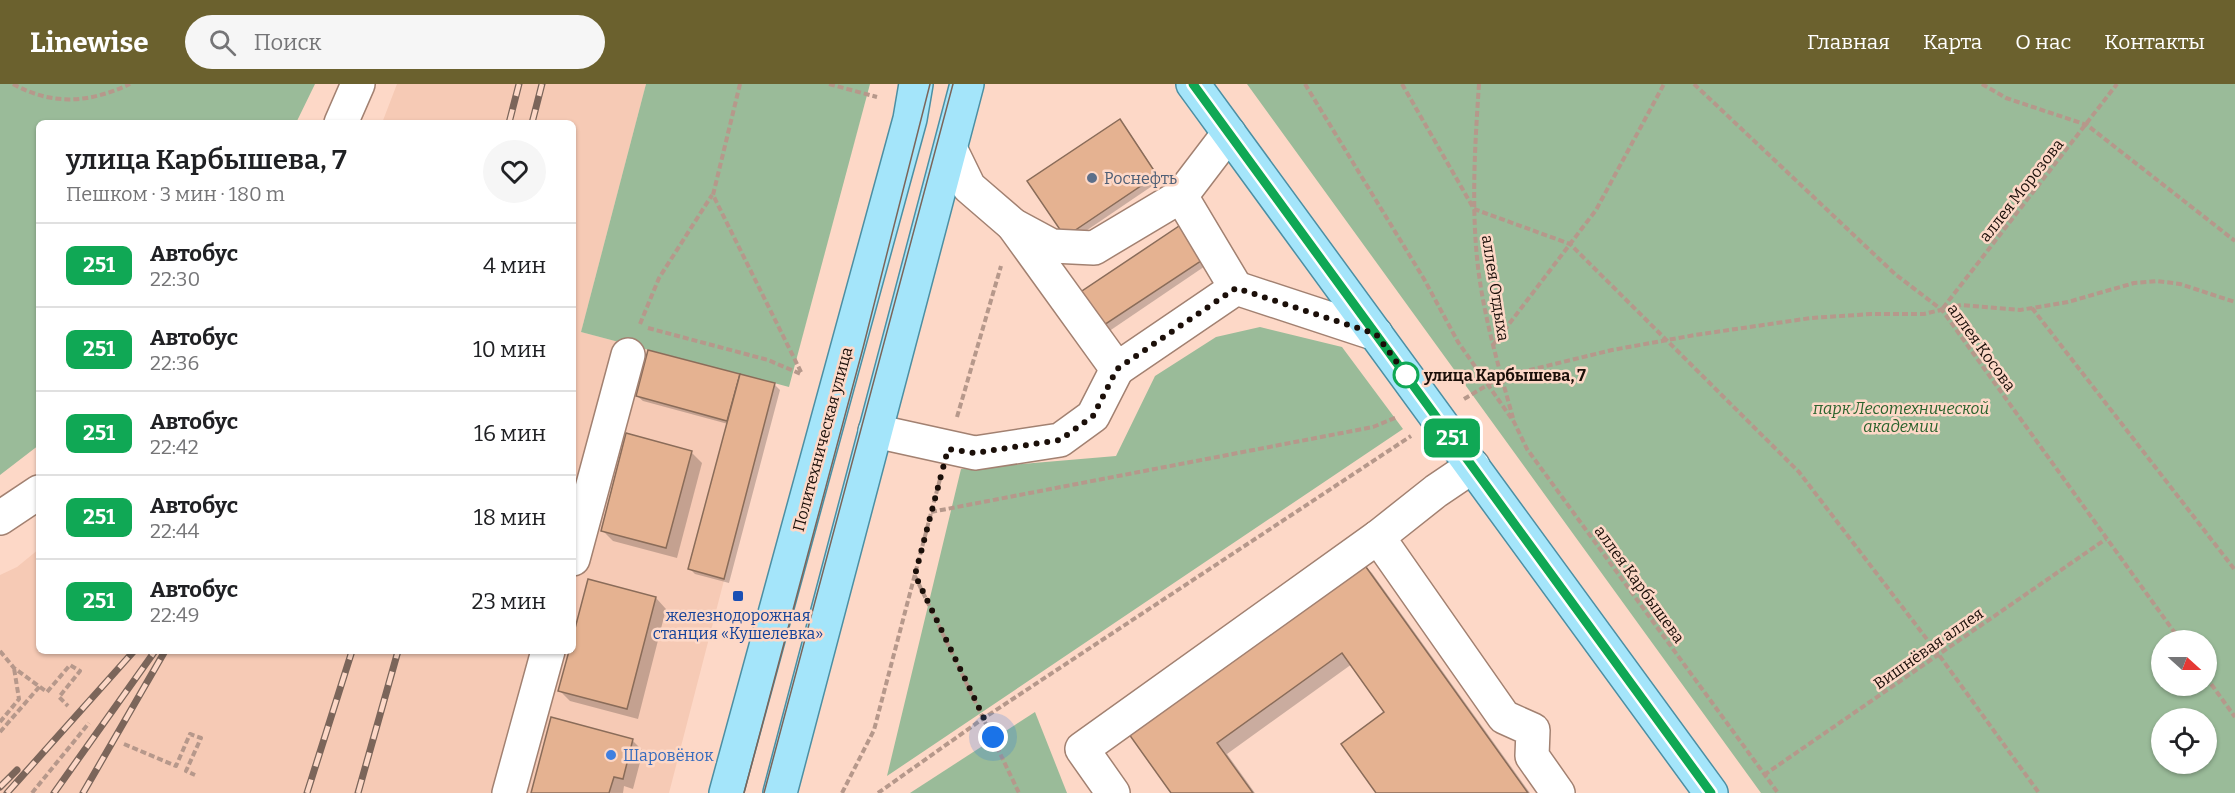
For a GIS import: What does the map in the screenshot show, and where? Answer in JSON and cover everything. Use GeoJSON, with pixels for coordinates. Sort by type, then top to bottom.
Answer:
{"type":"FeatureCollection","features":[{"type":"Feature","properties":{"kind":"main road","name":"Политехническая улица"},"geometry":{"type":"LineString","coordinates":[[726,793],[910,119],[916,84]]}},
{"type":"Feature","properties":{"kind":"main road"},"geometry":{"type":"LineString","coordinates":[[780,793],[968,84]]}},
{"type":"Feature","properties":{"kind":"main road"},"geometry":{"type":"LineString","coordinates":[[1193,84],[1711,793]]}},
{"type":"Feature","properties":{"kind":"street"},"geometry":{"type":"LineString","coordinates":[[342,120],[358,84]]}},
{"type":"Feature","properties":{"kind":"street"},"geometry":{"type":"LineString","coordinates":[[951,150],[969,187],[1013,225],[1052,246],[1094,248],[1181,196],[1229,133]]}},
{"type":"Feature","properties":{"kind":"street"},"geometry":{"type":"LineString","coordinates":[[1181,196],[1236,288],[1376,334]]}},
{"type":"Feature","properties":{"kind":"street"},"geometry":{"type":"LineString","coordinates":[[1013,225],[1117,369]]}},
{"type":"Feature","properties":{"kind":"street"},"geometry":{"type":"LineString","coordinates":[[875,431],[948,449],[975,453],[1060,440],[1093,416],[1117,369],[1236,288]]}},
{"type":"Feature","properties":{"kind":"street"},"geometry":{"type":"LineString","coordinates":[[576,548],[628,355]]}},
{"type":"Feature","properties":{"kind":"street"},"geometry":{"type":"LineString","coordinates":[[1113,793],[1082,749],[1378,537],[1436,491],[1473,466]]}},
{"type":"Feature","properties":{"kind":"street"},"geometry":{"type":"LineString","coordinates":[[0,518],[36,494]]}},
{"type":"Feature","properties":{"kind":"street"},"geometry":{"type":"LineString","coordinates":[[1378,537],[1504,717],[1533,730],[1532,756],[1558,793]]}},
{"type":"Feature","properties":{"kind":"street"},"geometry":{"type":"LineString","coordinates":[[509,793],[547,654]]}},
{"type":"Feature","properties":{"kind":"path"},"geometry":{"type":"LineString","coordinates":[[13,84],[29,93],[66,100],[103,96],[130,84]]}},
{"type":"Feature","properties":{"kind":"path"},"geometry":{"type":"LineString","coordinates":[[712,195],[802,374],[768,360],[640,326],[659,278],[712,195],[740,84]]}},
{"type":"Feature","properties":{"kind":"path"},"geometry":{"type":"LineString","coordinates":[[829,84],[877,97]]}},
{"type":"Feature","properties":{"kind":"path","name":"аллея Карбышева"},"geometry":{"type":"LineString","coordinates":[[1305,84],[1407,250],[1458,342],[1514,422],[1527,449],[1778,793]]}},
{"type":"Feature","properties":{"kind":"path"},"geometry":{"type":"LineString","coordinates":[[1402,84],[1474,209],[1570,244],[1799,472],[1939,655],[2039,793]]}},
{"type":"Feature","properties":{"kind":"path","name":"аллея Отдыха"},"geometry":{"type":"LineString","coordinates":[[1479,84],[1474,209],[1478,268],[1493,345],[1514,422]]}},
{"type":"Feature","properties":{"kind":"path"},"geometry":{"type":"LineString","coordinates":[[1493,345],[1596,210],[1664,84]]}},
{"type":"Feature","properties":{"kind":"path","name":"аллея Косова"},"geometry":{"type":"LineString","coordinates":[[1694,84],[1895,274],[1942,310],[2173,630]]}},
{"type":"Feature","properties":{"kind":"path"},"geometry":{"type":"LineString","coordinates":[[1982,84],[2006,98],[2087,125],[2235,241]]}},
{"type":"Feature","properties":{"kind":"path","name":"аллея Морозова"},"geometry":{"type":"LineString","coordinates":[[1942,310],[2117,84]]}},
{"type":"Feature","properties":{"kind":"path"},"geometry":{"type":"LineString","coordinates":[[842,793],[874,730],[948,449],[1013,225]]}},
{"type":"Feature","properties":{"kind":"path"},"geometry":{"type":"LineString","coordinates":[[1455,406],[1501,377],[1665,340],[1811,318],[1871,314],[1924,314],[1962,305],[2005,310],[2032,308],[2068,302],[2134,283],[2157,281],[2180,284],[2235,302]]}},
{"type":"Feature","properties":{"kind":"path"},"geometry":{"type":"LineString","coordinates":[[2032,308],[2235,570]]}},
{"type":"Feature","properties":{"kind":"path"},"geometry":{"type":"LineString","coordinates":[[931,512],[1373,428],[1406,413]]}},
{"type":"Feature","properties":{"kind":"path"},"geometry":{"type":"LineString","coordinates":[[878,793],[984,718],[1419,431]]}},
{"type":"Feature","properties":{"kind":"path","name":"Вишнёвая аллея"},"geometry":{"type":"LineString","coordinates":[[1764,775],[2106,539]]}},
{"type":"Feature","properties":{"kind":"path"},"geometry":{"type":"LineString","coordinates":[[915,575],[1019,793]]}},
{"type":"Feature","properties":{"kind":"path"},"geometry":{"type":"LineString","coordinates":[[0,651],[14,668],[47,692],[70,665],[80,671],[59,697],[68,706]]}},
{"type":"Feature","properties":{"kind":"path"},"geometry":{"type":"LineString","coordinates":[[0,722],[19,699],[14,668]]}},
{"type":"Feature","properties":{"kind":"path"},"geometry":{"type":"LineString","coordinates":[[0,732],[40,686]]}},
{"type":"Feature","properties":{"kind":"path"},"geometry":{"type":"LineString","coordinates":[[2217,692],[2235,717]]}},
{"type":"Feature","properties":{"kind":"path"},"geometry":{"type":"LineString","coordinates":[[32,793],[89,723]]}},
{"type":"Feature","properties":{"kind":"path"},"geometry":{"type":"LineString","coordinates":[[124,744],[176,766],[190,734],[201,738],[186,771],[195,775]]}},
{"type":"Feature","properties":{"kind":"shaded area"},"geometry":{"type":"Polygon","coordinates":[[[397,84],[646,84],[581,332],[775,383],[669,793],[0,793],[0,575],[17,567],[36,551],[36,654],[576,654],[576,120],[383,120],[397,84]]]}},
{"type":"Feature","properties":{"kind":"green space"},"geometry":{"type":"Polygon","coordinates":[[[0,84],[315,84],[297,120],[36,120],[36,447],[0,475],[0,84]]]}},
{"type":"Feature","properties":{"kind":"green space"},"geometry":{"type":"Polygon","coordinates":[[[646,84],[870,84],[789,387],[581,332],[646,84]]]}},
{"type":"Feature","properties":{"kind":"green space","name":"парк Лесотехнической академии"},"geometry":{"type":"Polygon","coordinates":[[[1247,84],[2235,84],[2235,793],[1761,793],[1247,84]]]}},
{"type":"Feature","properties":{"kind":"green space"},"geometry":{"type":"Polygon","coordinates":[[[1260,327],[1342,347],[1403,429],[887,776],[961,469],[1116,456],[1155,376],[1216,337],[1260,327]]]}},
{"type":"Feature","properties":{"kind":"green space"},"geometry":{"type":"Polygon","coordinates":[[[1035,712],[1067,793],[910,793],[1035,712]]]}},
{"type":"Feature","properties":{"kind":"building","name":"Роснефть"},"geometry":{"type":"Polygon","coordinates":[[[1120,119],[1157,175],[1065,237],[1027,181],[1120,119]]]}},
{"type":"Feature","properties":{"kind":"building"},"geometry":{"type":"Polygon","coordinates":[[[1191,218],[1213,253],[1095,331],[1073,297],[1191,218]]]}},
{"type":"Feature","properties":{"kind":"building"},"geometry":{"type":"Polygon","coordinates":[[[648,350],[740,374],[727,421],[636,396],[648,350]]]}},
{"type":"Feature","properties":{"kind":"building"},"geometry":{"type":"Polygon","coordinates":[[[740,374],[775,383],[724,579],[688,569],[740,374]]]}},
{"type":"Feature","properties":{"kind":"building"},"geometry":{"type":"Polygon","coordinates":[[[626,433],[692,451],[666,548],[601,531],[626,433]]]}},
{"type":"Feature","properties":{"kind":"building"},"geometry":{"type":"Polygon","coordinates":[[[1361,560],[1528,793],[1376,793],[1341,744],[1384,712],[1342,653],[1217,743],[1253,793],[1171,793],[1126,730],[1361,560]]]}},
{"type":"Feature","properties":{"kind":"building"},"geometry":{"type":"Polygon","coordinates":[[[588,579],[656,597],[627,709],[558,691],[568,654],[576,654],[576,625],[588,579]]]}},
{"type":"Feature","properties":{"kind":"building"},"geometry":{"type":"Polygon","coordinates":[[[551,717],[633,739],[623,779],[614,777],[609,793],[531,793],[551,717]]]}},
{"type":"Feature","properties":{"kind":"tram line"},"geometry":{"type":"LineString","coordinates":[[744,793],[863,348],[930,84]]}},
{"type":"Feature","properties":{"kind":"tram line"},"geometry":{"type":"LineString","coordinates":[[764,793],[953,84]]}},
{"type":"Feature","properties":{"kind":"railway"},"geometry":{"type":"LineString","coordinates":[[510,120],[519,84]]}},
{"type":"Feature","properties":{"kind":"railway"},"geometry":{"type":"LineString","coordinates":[[533,120],[542,84]]}},
{"type":"Feature","properties":{"kind":"railway"},"geometry":{"type":"LineString","coordinates":[[7,793],[131,654]]}},
{"type":"Feature","properties":{"kind":"railway"},"geometry":{"type":"LineString","coordinates":[[54,793],[153,654]]}},
{"type":"Feature","properties":{"kind":"railway"},"geometry":{"type":"LineString","coordinates":[[83,793],[163,654]]}},
{"type":"Feature","properties":{"kind":"railway"},"geometry":{"type":"LineString","coordinates":[[307,793],[351,654]]}},
{"type":"Feature","properties":{"kind":"railway"},"geometry":{"type":"LineString","coordinates":[[358,793],[397,654]]}},
{"type":"Feature","properties":{"kind":"railway"},"geometry":{"type":"LineString","coordinates":[[0,787],[17,770]]}},
{"type":"Feature","properties":{"kind":"bus line","name":"251"},"geometry":{"type":"LineString","coordinates":[[1193,84],[1711,793]]}},
{"type":"Feature","properties":{"kind":"place","name":"Роснефть"},"geometry":{"type":"Point","coordinates":[1092,178]}},
{"type":"Feature","properties":{"kind":"place","name":"улица Карбышева, 7"},"geometry":{"type":"Point","coordinates":[1406,375]}},
{"type":"Feature","properties":{"kind":"place","name":"железнодорожная станция «Кушелевка»"},"geometry":{"type":"Point","coordinates":[738,596]}},
{"type":"Feature","properties":{"kind":"place","name":"Шаровёнок"},"geometry":{"type":"Point","coordinates":[611,755]}},
{"type":"Feature","properties":{"kind":"route"},"geometry":{"type":"LineString","coordinates":[[993,737],[915,575],[948,449],[975,453],[1060,440],[1093,416],[1117,369],[1236,288],[1323,314],[1376,334],[1406,375]]}}]}
